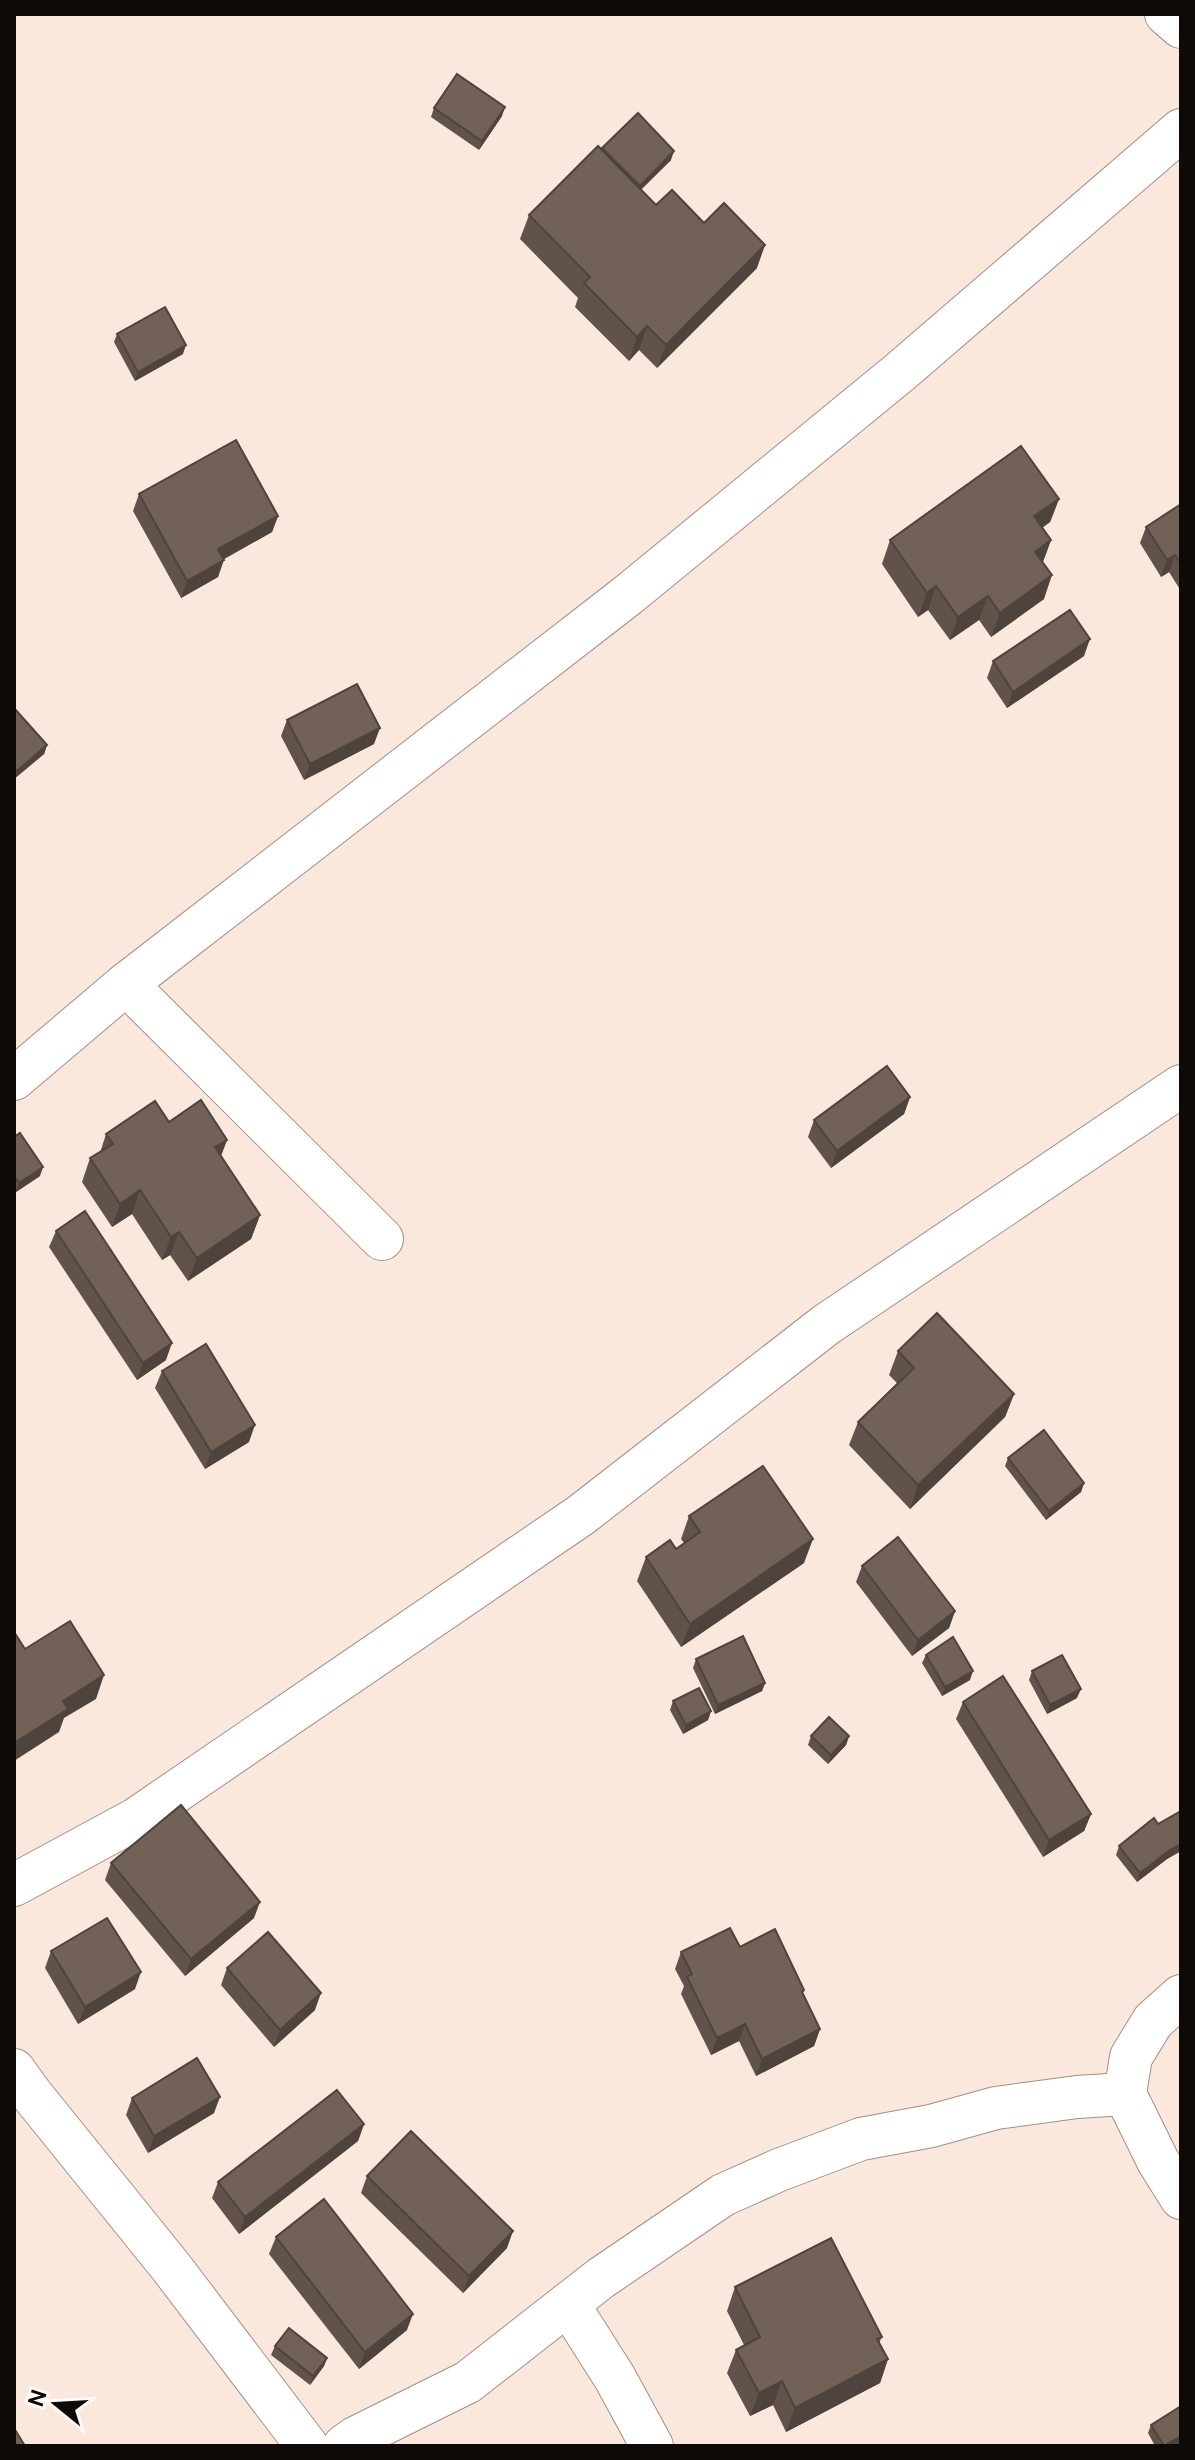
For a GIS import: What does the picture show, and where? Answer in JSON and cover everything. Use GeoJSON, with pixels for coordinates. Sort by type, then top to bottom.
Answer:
{"type":"FeatureCollection","features":[{"type":"Feature","properties":{"kind":"street"},"geometry":{"type":"LineString","coordinates":[[1166,14],[1181,27]]}},
{"type":"Feature","properties":{"kind":"street"},"geometry":{"type":"LineString","coordinates":[[14,1079],[126,984],[628,595],[900,372],[1181,130]]}},
{"type":"Feature","properties":{"kind":"street"},"geometry":{"type":"LineString","coordinates":[[126,984],[382,1239]]}},
{"type":"Feature","properties":{"kind":"street"},"geometry":{"type":"LineString","coordinates":[[14,1885],[136,1819],[581,1515],[827,1324],[1181,1086]]}},
{"type":"Feature","properties":{"kind":"street"},"geometry":{"type":"LineString","coordinates":[[1181,1996],[1153,2021],[1131,2057],[1125,2094],[1158,2161],[1181,2198]]}},
{"type":"Feature","properties":{"kind":"street"},"geometry":{"type":"LineString","coordinates":[[14,2070],[171,2267],[307,2446]]}},
{"type":"Feature","properties":{"kind":"street"},"geometry":{"type":"LineString","coordinates":[[344,2446],[468,2382],[601,2278],[723,2195],[861,2139],[931,2126],[996,2108],[1125,2094]]}},
{"type":"Feature","properties":{"kind":"street"},"geometry":{"type":"LineString","coordinates":[[568,2304],[615,2378],[652,2446]]}},
{"type":"Feature","properties":{"kind":"building"},"geometry":{"type":"Polygon","coordinates":[[[457,74],[505,107],[482,141],[434,108],[457,74]]]}},
{"type":"Feature","properties":{"kind":"building"},"geometry":{"type":"Polygon","coordinates":[[[638,113],[674,151],[640,186],[602,148],[638,113]]]}},
{"type":"Feature","properties":{"kind":"building"},"geometry":{"type":"Polygon","coordinates":[[[598,146],[656,205],[672,190],[704,223],[724,203],[765,245],[666,345],[647,326],[637,337],[584,283],[590,277],[529,215],[598,146]]]}},
{"type":"Feature","properties":{"kind":"building"},"geometry":{"type":"Polygon","coordinates":[[[165,307],[186,345],[138,372],[117,334],[165,307]]]}},
{"type":"Feature","properties":{"kind":"building"},"geometry":{"type":"Polygon","coordinates":[[[236,440],[278,516],[218,549],[224,560],[187,581],[139,494],[236,440]]]}},
{"type":"Feature","properties":{"kind":"building"},"geometry":{"type":"Polygon","coordinates":[[[1021,446],[1059,499],[1034,516],[1051,540],[1035,552],[1052,575],[1000,613],[988,596],[958,617],[936,586],[927,593],[890,540],[1021,446]]]}},
{"type":"Feature","properties":{"kind":"building"},"geometry":{"type":"Polygon","coordinates":[[[1181,504],[1181,564],[1175,555],[1167,560],[1146,527],[1181,504]]]}},
{"type":"Feature","properties":{"kind":"building"},"geometry":{"type":"Polygon","coordinates":[[[1070,610],[1090,639],[1013,692],[993,661],[1070,610]]]}},
{"type":"Feature","properties":{"kind":"building"},"geometry":{"type":"Polygon","coordinates":[[[357,684],[380,728],[310,764],[287,720],[357,684]]]}},
{"type":"Feature","properties":{"kind":"building"},"geometry":{"type":"Polygon","coordinates":[[[14,708],[47,745],[17,771],[14,767],[14,708]]]}},
{"type":"Feature","properties":{"kind":"building"},"geometry":{"type":"Polygon","coordinates":[[[887,1066],[910,1097],[837,1151],[814,1120],[887,1066]]]}},
{"type":"Feature","properties":{"kind":"building"},"geometry":{"type":"Polygon","coordinates":[[[201,1100],[227,1140],[215,1147],[260,1215],[197,1258],[179,1232],[171,1237],[140,1190],[120,1204],[90,1158],[113,1144],[106,1134],[155,1101],[169,1122],[201,1100]]]}},
{"type":"Feature","properties":{"kind":"building"},"geometry":{"type":"Polygon","coordinates":[[[20,1133],[43,1167],[19,1183],[14,1176],[14,1137],[20,1133]]]}},
{"type":"Feature","properties":{"kind":"building"},"geometry":{"type":"Polygon","coordinates":[[[85,1211],[172,1343],[143,1363],[56,1231],[85,1211]]]}},
{"type":"Feature","properties":{"kind":"building"},"geometry":{"type":"Polygon","coordinates":[[[937,1313],[1014,1394],[918,1485],[858,1422],[914,1368],[898,1351],[937,1313]]]}},
{"type":"Feature","properties":{"kind":"building"},"geometry":{"type":"Polygon","coordinates":[[[206,1344],[255,1425],[211,1452],[162,1371],[206,1344]]]}},
{"type":"Feature","properties":{"kind":"building"},"geometry":{"type":"Polygon","coordinates":[[[1044,1430],[1084,1483],[1049,1511],[1008,1458],[1044,1430]]]}},
{"type":"Feature","properties":{"kind":"building"},"geometry":{"type":"Polygon","coordinates":[[[763,1466],[813,1539],[690,1624],[646,1557],[670,1540],[676,1549],[700,1532],[689,1516],[763,1466]]]}},
{"type":"Feature","properties":{"kind":"building"},"geometry":{"type":"Polygon","coordinates":[[[898,1537],[955,1611],[918,1640],[862,1566],[898,1537]]]}},
{"type":"Feature","properties":{"kind":"building"},"geometry":{"type":"Polygon","coordinates":[[[70,1621],[104,1675],[63,1701],[68,1709],[14,1743],[14,1632],[25,1649],[70,1621]]]}},
{"type":"Feature","properties":{"kind":"building"},"geometry":{"type":"Polygon","coordinates":[[[743,1636],[765,1683],[718,1705],[696,1659],[743,1636]]]}},
{"type":"Feature","properties":{"kind":"building"},"geometry":{"type":"Polygon","coordinates":[[[953,1637],[973,1671],[945,1687],[926,1655],[953,1637]]]}},
{"type":"Feature","properties":{"kind":"building"},"geometry":{"type":"Polygon","coordinates":[[[1062,1655],[1081,1689],[1050,1705],[1032,1671],[1062,1655]]]}},
{"type":"Feature","properties":{"kind":"building"},"geometry":{"type":"Polygon","coordinates":[[[1003,1676],[1091,1814],[1049,1840],[963,1702],[1003,1676]]]}},
{"type":"Feature","properties":{"kind":"building"},"geometry":{"type":"Polygon","coordinates":[[[699,1688],[711,1711],[686,1725],[673,1701],[699,1688]]]}},
{"type":"Feature","properties":{"kind":"building"},"geometry":{"type":"Polygon","coordinates":[[[829,1717],[849,1736],[831,1755],[811,1736],[829,1717]]]}},
{"type":"Feature","properties":{"kind":"building"},"geometry":{"type":"Polygon","coordinates":[[[181,1805],[260,1902],[191,1959],[111,1863],[181,1805]]]}},
{"type":"Feature","properties":{"kind":"building"},"geometry":{"type":"Polygon","coordinates":[[[1181,1811],[1181,1844],[1140,1873],[1119,1846],[1154,1818],[1158,1824],[1181,1811]]]}},
{"type":"Feature","properties":{"kind":"building"},"geometry":{"type":"Polygon","coordinates":[[[107,1918],[141,1972],[85,2007],[51,1951],[107,1918]]]}},
{"type":"Feature","properties":{"kind":"building"},"geometry":{"type":"Polygon","coordinates":[[[730,1928],[740,1947],[775,1929],[820,2029],[762,2059],[745,2024],[717,2038],[687,1977],[692,1974],[681,1952],[730,1928]]]}},
{"type":"Feature","properties":{"kind":"building"},"geometry":{"type":"Polygon","coordinates":[[[268,1932],[321,1993],[280,2030],[227,1968],[268,1932]]]}},
{"type":"Feature","properties":{"kind":"building"},"geometry":{"type":"Polygon","coordinates":[[[197,2058],[220,2097],[154,2136],[132,2098],[197,2058]]]}},
{"type":"Feature","properties":{"kind":"building"},"geometry":{"type":"Polygon","coordinates":[[[337,2090],[364,2124],[245,2217],[218,2182],[337,2090]]]}},
{"type":"Feature","properties":{"kind":"building"},"geometry":{"type":"Polygon","coordinates":[[[411,2131],[513,2231],[469,2276],[367,2176],[411,2131]]]}},
{"type":"Feature","properties":{"kind":"building"},"geometry":{"type":"Polygon","coordinates":[[[324,2199],[413,2314],[365,2352],[276,2237],[324,2199]]]}},
{"type":"Feature","properties":{"kind":"building"},"geometry":{"type":"Polygon","coordinates":[[[831,2238],[882,2337],[877,2339],[888,2359],[795,2408],[782,2381],[759,2393],[736,2350],[760,2337],[735,2287],[831,2238]]]}},
{"type":"Feature","properties":{"kind":"building"},"geometry":{"type":"Polygon","coordinates":[[[289,2328],[327,2358],[313,2376],[275,2346],[289,2328]]]}},
{"type":"Feature","properties":{"kind":"building"},"geometry":{"type":"Polygon","coordinates":[[[1181,2406],[1181,2436],[1164,2446],[1151,2425],[1181,2406]]]}},
{"type":"Feature","properties":{"kind":"building"},"geometry":{"type":"Polygon","coordinates":[[[14,2428],[25,2446],[14,2446],[14,2428]]]}}]}
